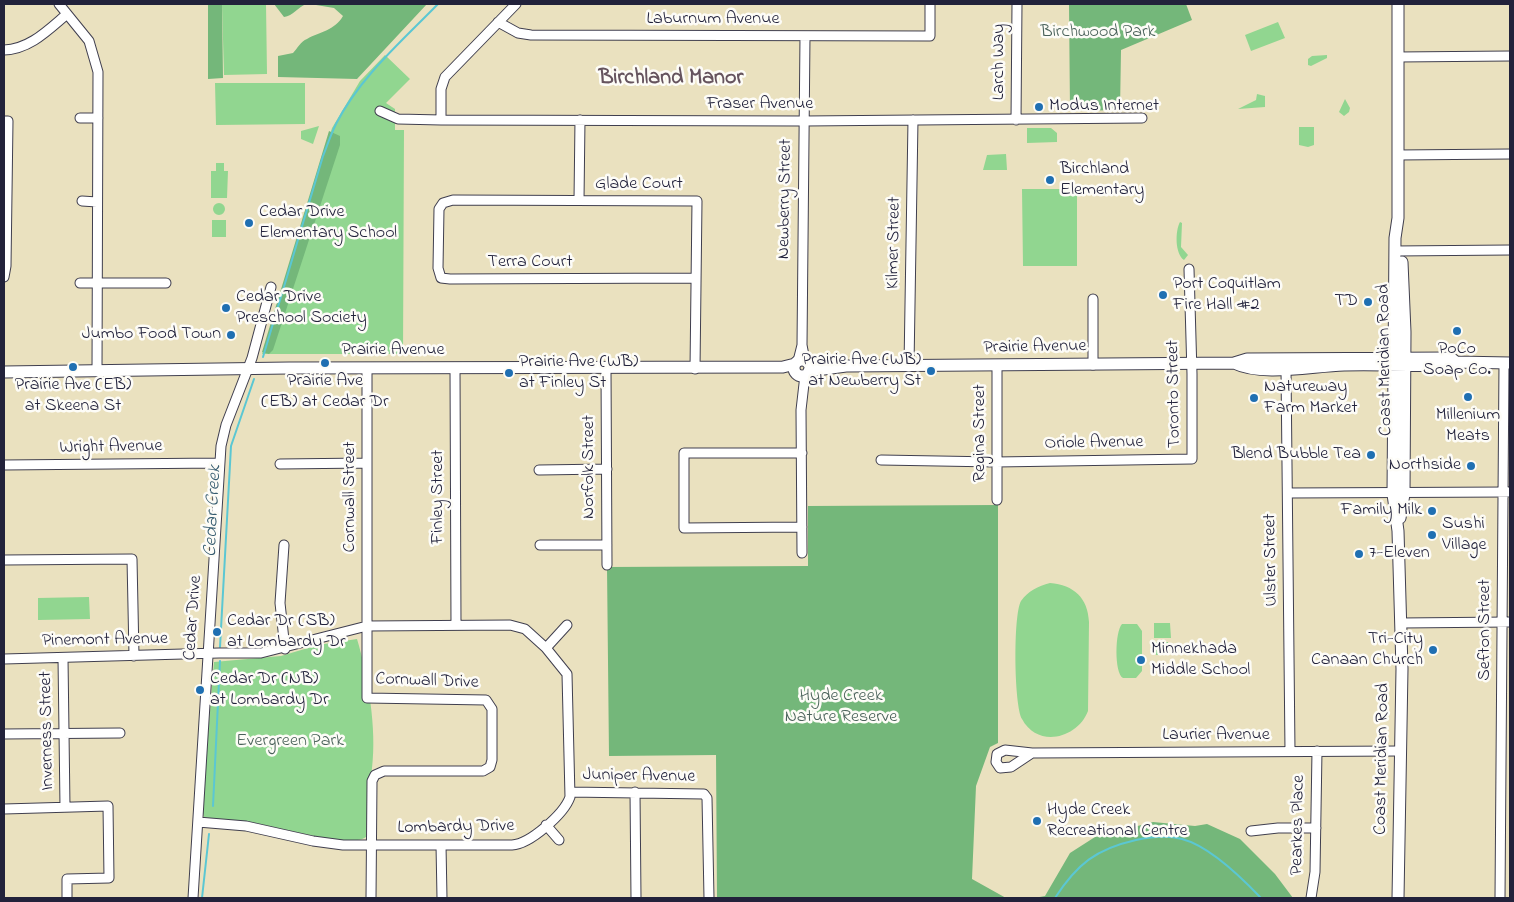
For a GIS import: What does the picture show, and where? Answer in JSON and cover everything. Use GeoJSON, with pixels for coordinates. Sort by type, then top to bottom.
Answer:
{"type":"FeatureCollection","features":[{"type":"Feature","properties":{"kind":"main road","name":"Coast Meridian Road"},"geometry":{"type":"LineString","coordinates":[[1398,4],[1400,362],[1398,531],[1401,623],[1398,898]]}},
{"type":"Feature","properties":{"kind":"main road","name":"Coast Meridian Road"},"geometry":{"type":"LineString","coordinates":[[1398,251],[1394,337],[1400,362]]}},
{"type":"Feature","properties":{"kind":"main road"},"geometry":{"type":"LineString","coordinates":[[1372,357],[1394,337]]}},
{"type":"Feature","properties":{"kind":"main road","name":"Prairie Avenue"},"geometry":{"type":"LineString","coordinates":[[4,372],[249,368],[695,369],[909,366],[997,367],[1234,363],[1247,359],[1372,357],[1400,362],[1451,366],[1456,362],[1507,363]]}},
{"type":"Feature","properties":{"kind":"main road","name":"Prairie Avenue"},"geometry":{"type":"LineString","coordinates":[[1234,363],[1246,368],[1286,369],[1400,362]]}},
{"type":"Feature","properties":{"kind":"street"},"geometry":{"type":"LineString","coordinates":[[59,4],[85,33],[96,57],[99,81],[97,371]]}},
{"type":"Feature","properties":{"kind":"street"},"geometry":{"type":"LineString","coordinates":[[441,120],[443,80],[516,4]]}},
{"type":"Feature","properties":{"kind":"street","name":"Laburnum Avenue"},"geometry":{"type":"LineString","coordinates":[[498,22],[518,33],[531,35],[930,36],[930,4]]}},
{"type":"Feature","properties":{"kind":"street","name":"Larch Way"},"geometry":{"type":"LineString","coordinates":[[1016,120],[1017,4]]}},
{"type":"Feature","properties":{"kind":"street"},"geometry":{"type":"LineString","coordinates":[[4,50],[20,47],[36,40],[67,14]]}},
{"type":"Feature","properties":{"kind":"street","name":"Newberry Street"},"geometry":{"type":"LineString","coordinates":[[802,553],[805,36]]}},
{"type":"Feature","properties":{"kind":"street"},"geometry":{"type":"LineString","coordinates":[[1398,57],[1510,56]]}},
{"type":"Feature","properties":{"kind":"street","name":"Fraser Avenue"},"geometry":{"type":"LineString","coordinates":[[380,110],[398,119],[441,120],[805,122],[1142,118]]}},
{"type":"Feature","properties":{"kind":"street"},"geometry":{"type":"LineString","coordinates":[[80,118],[98,118]]}},
{"type":"Feature","properties":{"kind":"street"},"geometry":{"type":"LineString","coordinates":[[580,120],[580,200]]}},
{"type":"Feature","properties":{"kind":"street","name":"Kilmer Street"},"geometry":{"type":"LineString","coordinates":[[909,366],[913,120]]}},
{"type":"Feature","properties":{"kind":"street"},"geometry":{"type":"LineString","coordinates":[[4,121],[8,121],[6,266],[4,278]]}},
{"type":"Feature","properties":{"kind":"street"},"geometry":{"type":"LineString","coordinates":[[1398,155],[1510,154]]}},
{"type":"Feature","properties":{"kind":"street","name":"Glade Court"},"geometry":{"type":"LineString","coordinates":[[443,203],[453,200],[697,201],[695,369]]}},
{"type":"Feature","properties":{"kind":"street"},"geometry":{"type":"LineString","coordinates":[[82,201],[98,202]]}},
{"type":"Feature","properties":{"kind":"street","name":"Terra Court"},"geometry":{"type":"LineString","coordinates":[[443,203],[439,209],[438,268],[441,278],[450,280],[696,278]]}},
{"type":"Feature","properties":{"kind":"street"},"geometry":{"type":"LineString","coordinates":[[1398,251],[1510,250]]}},
{"type":"Feature","properties":{"kind":"street","name":"Toronto Street"},"geometry":{"type":"LineString","coordinates":[[1189,269],[1192,363],[1192,459]]}},
{"type":"Feature","properties":{"kind":"street"},"geometry":{"type":"LineString","coordinates":[[80,283],[166,283]]}},
{"type":"Feature","properties":{"kind":"street","name":"Cedar Drive"},"geometry":{"type":"LineString","coordinates":[[193,898],[219,463],[225,431],[249,368],[271,287]]}},
{"type":"Feature","properties":{"kind":"street"},"geometry":{"type":"LineString","coordinates":[[1093,299],[1093,365]]}},
{"type":"Feature","properties":{"kind":"street","name":"Sefton Street"},"geometry":{"type":"LineString","coordinates":[[1500,898],[1506,751],[1507,363]]}},
{"type":"Feature","properties":{"kind":"street","name":"Regina Street"},"geometry":{"type":"LineString","coordinates":[[997,367],[997,500]]}},
{"type":"Feature","properties":{"kind":"street","name":"Cornwall Street"},"geometry":{"type":"LineString","coordinates":[[367,368],[367,626]]}},
{"type":"Feature","properties":{"kind":"street","name":"Finley Street"},"geometry":{"type":"LineString","coordinates":[[455,368],[456,625]]}},
{"type":"Feature","properties":{"kind":"street","name":"Norfolk Street"},"geometry":{"type":"LineString","coordinates":[[606,369],[607,565]]}},
{"type":"Feature","properties":{"kind":"street","name":"Ulster Street"},"geometry":{"type":"LineString","coordinates":[[1286,369],[1290,752]]}},
{"type":"Feature","properties":{"kind":"street"},"geometry":{"type":"LineString","coordinates":[[802,453],[684,453],[684,528],[802,527]]}},
{"type":"Feature","properties":{"kind":"street","name":"Oriole Avenue"},"geometry":{"type":"LineString","coordinates":[[881,460],[996,462],[1192,459]]}},
{"type":"Feature","properties":{"kind":"street","name":"Wright Avenue"},"geometry":{"type":"LineString","coordinates":[[4,465],[219,463]]}},
{"type":"Feature","properties":{"kind":"street"},"geometry":{"type":"LineString","coordinates":[[280,464],[367,463]]}},
{"type":"Feature","properties":{"kind":"street"},"geometry":{"type":"LineString","coordinates":[[539,470],[607,469]]}},
{"type":"Feature","properties":{"kind":"street"},"geometry":{"type":"LineString","coordinates":[[1288,494],[1506,492]]}},
{"type":"Feature","properties":{"kind":"street"},"geometry":{"type":"LineString","coordinates":[[284,545],[280,603],[285,649]]}},
{"type":"Feature","properties":{"kind":"street"},"geometry":{"type":"LineString","coordinates":[[540,545],[607,545]]}},
{"type":"Feature","properties":{"kind":"street"},"geometry":{"type":"LineString","coordinates":[[4,560],[132,559],[134,656]]}},
{"type":"Feature","properties":{"kind":"street"},"geometry":{"type":"LineString","coordinates":[[1401,623],[1506,622]]}},
{"type":"Feature","properties":{"kind":"street"},"geometry":{"type":"LineString","coordinates":[[546,648],[567,625]]}},
{"type":"Feature","properties":{"kind":"street","name":"Lombardy Drive"},"geometry":{"type":"LineString","coordinates":[[198,822],[254,828],[326,844],[371,846],[518,845],[529,841],[566,806],[570,792],[569,680],[564,668],[546,648],[525,629],[518,626],[367,626],[285,649],[243,655],[208,654]]}},
{"type":"Feature","properties":{"kind":"street","name":"Cornwall Drive"},"geometry":{"type":"LineString","coordinates":[[367,626],[367,698],[480,699],[488,702],[492,709],[492,760],[488,769],[384,771],[375,775],[372,781],[371,898]]}},
{"type":"Feature","properties":{"kind":"street","name":"Pinemont Avenue"},"geometry":{"type":"LineString","coordinates":[[4,659],[208,654]]}},
{"type":"Feature","properties":{"kind":"street","name":"Inverness Street"},"geometry":{"type":"LineString","coordinates":[[63,658],[65,807],[108,806],[109,878],[67,879],[67,898]]}},
{"type":"Feature","properties":{"kind":"street"},"geometry":{"type":"LineString","coordinates":[[4,734],[120,733]]}},
{"type":"Feature","properties":{"kind":"street","name":"Pearkes Place"},"geometry":{"type":"LineString","coordinates":[[1311,898],[1315,872],[1317,751]]}},
{"type":"Feature","properties":{"kind":"street","name":"Laurier Avenue"},"geometry":{"type":"LineString","coordinates":[[1032,753],[1400,751]]}},
{"type":"Feature","properties":{"kind":"street","name":"Juniper Avenue"},"geometry":{"type":"LineString","coordinates":[[570,792],[699,792],[706,796],[709,898]]}},
{"type":"Feature","properties":{"kind":"street"},"geometry":{"type":"LineString","coordinates":[[635,792],[636,898]]}},
{"type":"Feature","properties":{"kind":"street"},"geometry":{"type":"LineString","coordinates":[[4,809],[65,807]]}},
{"type":"Feature","properties":{"kind":"street"},"geometry":{"type":"LineString","coordinates":[[546,825],[559,840]]}},
{"type":"Feature","properties":{"kind":"street"},"geometry":{"type":"LineString","coordinates":[[1251,831],[1278,828],[1316,828]]}},
{"type":"Feature","properties":{"kind":"street"},"geometry":{"type":"LineString","coordinates":[[441,845],[442,898]]}},
{"type":"Feature","properties":{"kind":"green space"},"geometry":{"type":"Polygon","coordinates":[[[208,4],[222,4],[223,78],[208,79],[208,4]]]}},
{"type":"Feature","properties":{"kind":"green space"},"geometry":{"type":"Polygon","coordinates":[[[222,4],[266,4],[267,74],[224,75],[222,4]]]}},
{"type":"Feature","properties":{"kind":"green space"},"geometry":{"type":"Polygon","coordinates":[[[274,4],[306,4],[284,17],[274,4]]]}},
{"type":"Feature","properties":{"kind":"green space"},"geometry":{"type":"Polygon","coordinates":[[[310,4],[427,4],[357,79],[278,77],[278,56],[293,53],[303,41],[336,25],[343,16],[334,8],[310,4]]]}},
{"type":"Feature","properties":{"kind":"green space","name":"Birchwood Park"},"geometry":{"type":"Polygon","coordinates":[[[1069,4],[1186,4],[1192,20],[1121,50],[1120,110],[1070,111],[1069,4]]]}},
{"type":"Feature","properties":{"kind":"green space"},"geometry":{"type":"Polygon","coordinates":[[[1278,22],[1285,38],[1251,51],[1245,35],[1278,22]]]}},
{"type":"Feature","properties":{"kind":"green space"},"geometry":{"type":"Polygon","coordinates":[[[385,55],[410,79],[386,103],[395,109],[395,130],[404,130],[403,354],[262,354],[332,128],[360,81],[385,55]]]}},
{"type":"Feature","properties":{"kind":"green space"},"geometry":{"type":"Polygon","coordinates":[[[1327,55],[1327,58],[1311,66],[1308,65],[1308,59],[1312,56],[1327,55]]]}},
{"type":"Feature","properties":{"kind":"green space"},"geometry":{"type":"Polygon","coordinates":[[[215,83],[305,83],[305,124],[216,125],[215,83]]]}},
{"type":"Feature","properties":{"kind":"green space"},"geometry":{"type":"Polygon","coordinates":[[[1257,94],[1265,96],[1265,107],[1238,109],[1256,100],[1257,94]]]}},
{"type":"Feature","properties":{"kind":"green space"},"geometry":{"type":"Polygon","coordinates":[[[1345,99],[1350,108],[1349,112],[1344,116],[1339,112],[1345,99]]]}},
{"type":"Feature","properties":{"kind":"green space"},"geometry":{"type":"Polygon","coordinates":[[[319,126],[313,144],[301,139],[301,131],[319,126]]]}},
{"type":"Feature","properties":{"kind":"green space"},"geometry":{"type":"Polygon","coordinates":[[[1299,127],[1314,127],[1314,145],[1308,147],[1299,145],[1299,127]]]}},
{"type":"Feature","properties":{"kind":"green space"},"geometry":{"type":"Polygon","coordinates":[[[1027,128],[1051,128],[1057,133],[1057,142],[1027,143],[1027,128]]]}},
{"type":"Feature","properties":{"kind":"green space"},"geometry":{"type":"Polygon","coordinates":[[[329,131],[340,136],[340,145],[273,350],[269,354],[262,352],[329,131]]]}},
{"type":"Feature","properties":{"kind":"green space"},"geometry":{"type":"Polygon","coordinates":[[[1006,154],[1007,170],[983,170],[987,155],[1006,154]]]}},
{"type":"Feature","properties":{"kind":"green space"},"geometry":{"type":"Polygon","coordinates":[[[216,163],[224,163],[224,171],[228,171],[227,198],[211,198],[211,171],[216,171],[216,163]]]}},
{"type":"Feature","properties":{"kind":"green space"},"geometry":{"type":"Polygon","coordinates":[[[1022,189],[1077,189],[1077,266],[1023,266],[1022,189]]]}},
{"type":"Feature","properties":{"kind":"green space"},"geometry":{"type":"Polygon","coordinates":[[[217,203],[221,203],[225,209],[221,215],[217,215],[213,211],[213,207],[217,203]]]}},
{"type":"Feature","properties":{"kind":"green space"},"geometry":{"type":"Polygon","coordinates":[[[212,220],[226,220],[226,237],[212,237],[212,220]]]}},
{"type":"Feature","properties":{"kind":"green space"},"geometry":{"type":"Polygon","coordinates":[[[1180,222],[1182,223],[1181,247],[1188,255],[1184,260],[1177,248],[1177,231],[1180,222]]]}},
{"type":"Feature","properties":{"kind":"green space","name":"Hyde Creek Nature Reserve"},"geometry":{"type":"Polygon","coordinates":[[[998,505],[998,743],[990,747],[976,786],[972,879],[1006,898],[717,898],[716,755],[609,756],[607,567],[808,566],[808,506],[998,505]]]}},
{"type":"Feature","properties":{"kind":"green space"},"geometry":{"type":"Polygon","coordinates":[[[1050,583],[1059,584],[1073,590],[1086,606],[1089,622],[1088,711],[1076,728],[1067,733],[1047,737],[1029,728],[1022,719],[1019,710],[1016,679],[1016,641],[1018,610],[1021,601],[1034,589],[1050,583]]]}},
{"type":"Feature","properties":{"kind":"green space"},"geometry":{"type":"Polygon","coordinates":[[[89,597],[90,619],[38,620],[38,598],[89,597]]]}},
{"type":"Feature","properties":{"kind":"green space"},"geometry":{"type":"Polygon","coordinates":[[[1154,623],[1170,623],[1171,638],[1154,638],[1154,623]]]}},
{"type":"Feature","properties":{"kind":"green space"},"geometry":{"type":"Polygon","coordinates":[[[1122,624],[1137,624],[1142,631],[1142,671],[1136,678],[1123,678],[1118,668],[1116,652],[1118,635],[1122,624]]]}},
{"type":"Feature","properties":{"kind":"green space","name":"Evergreen Park"},"geometry":{"type":"Polygon","coordinates":[[[357,639],[368,686],[373,737],[366,837],[358,840],[330,839],[254,823],[204,817],[202,809],[214,662],[281,656],[318,645],[357,639]]]}},
{"type":"Feature","properties":{"kind":"green space"},"geometry":{"type":"Polygon","coordinates":[[[1156,642],[1168,642],[1168,655],[1156,655],[1156,642]]]}},
{"type":"Feature","properties":{"kind":"green space"},"geometry":{"type":"Polygon","coordinates":[[[1153,822],[1195,826],[1207,824],[1240,839],[1275,874],[1293,898],[1034,898],[1045,896],[1070,853],[1095,837],[1153,822]]]}},
{"type":"Feature","properties":{"kind":"waterway","name":"Cedar Creek"},"geometry":{"type":"LineString","coordinates":[[263,357],[323,156],[336,124],[369,75],[438,4]]}},
{"type":"Feature","properties":{"kind":"waterway","name":"Cedar Creek"},"geometry":{"type":"LineString","coordinates":[[220,647],[231,446],[254,379]]}},
{"type":"Feature","properties":{"kind":"waterway","name":"Cedar Creek"},"geometry":{"type":"LineString","coordinates":[[213,806],[220,661]]}},
{"type":"Feature","properties":{"kind":"waterway","name":"Cedar Creek"},"geometry":{"type":"LineString","coordinates":[[202,898],[209,834]]}},
{"type":"Feature","properties":{"kind":"waterway"},"geometry":{"type":"LineString","coordinates":[[1055,898],[1071,876],[1099,853],[1122,844],[1153,837],[1182,839],[1203,848],[1235,872],[1261,898]]}},
{"type":"Feature","properties":{"kind":"place","name":"Modus Internet"},"geometry":{"type":"Point","coordinates":[1039,107]}},
{"type":"Feature","properties":{"kind":"place","name":"Birchland Elementary"},"geometry":{"type":"Point","coordinates":[1050,180]}},
{"type":"Feature","properties":{"kind":"place","name":"Cedar Drive Elementary School"},"geometry":{"type":"Point","coordinates":[249,223]}},
{"type":"Feature","properties":{"kind":"place","name":"Port Coquitlam Fire Hall #2"},"geometry":{"type":"Point","coordinates":[1163,295]}},
{"type":"Feature","properties":{"kind":"place","name":"TD"},"geometry":{"type":"Point","coordinates":[1368,302]}},
{"type":"Feature","properties":{"kind":"place","name":"Cedar Drive Preschool Society"},"geometry":{"type":"Point","coordinates":[226,308]}},
{"type":"Feature","properties":{"kind":"place","name":"PoCo Soap Co."},"geometry":{"type":"Point","coordinates":[1457,331]}},
{"type":"Feature","properties":{"kind":"place","name":"Jumbo Food Town"},"geometry":{"type":"Point","coordinates":[231,335]}},
{"type":"Feature","properties":{"kind":"place","name":"Prairie Ave (EB) at Cedar Dr"},"geometry":{"type":"Point","coordinates":[325,363]}},
{"type":"Feature","properties":{"kind":"place","name":"Prairie Ave (EB) at Skeena St"},"geometry":{"type":"Point","coordinates":[73,367]}},
{"type":"Feature","properties":{"kind":"place","name":"Prairie Ave (WB) at Newberry St"},"geometry":{"type":"Point","coordinates":[931,371]}},
{"type":"Feature","properties":{"kind":"place","name":"Prairie Ave (WB) at Finley St"},"geometry":{"type":"Point","coordinates":[509,373]}},
{"type":"Feature","properties":{"kind":"place","name":"Millenium Meats"},"geometry":{"type":"Point","coordinates":[1468,397]}},
{"type":"Feature","properties":{"kind":"place","name":"Natureway Farm Market"},"geometry":{"type":"Point","coordinates":[1254,398]}},
{"type":"Feature","properties":{"kind":"place","name":"Blend Bubble Tea"},"geometry":{"type":"Point","coordinates":[1371,455]}},
{"type":"Feature","properties":{"kind":"place","name":"Northside"},"geometry":{"type":"Point","coordinates":[1471,466]}},
{"type":"Feature","properties":{"kind":"place","name":"Family Milk"},"geometry":{"type":"Point","coordinates":[1432,511]}},
{"type":"Feature","properties":{"kind":"place","name":"Sushi Village"},"geometry":{"type":"Point","coordinates":[1432,535]}},
{"type":"Feature","properties":{"kind":"place","name":"7-Eleven"},"geometry":{"type":"Point","coordinates":[1359,554]}},
{"type":"Feature","properties":{"kind":"place","name":"Cedar Dr (SB) at Lombardy Dr"},"geometry":{"type":"Point","coordinates":[217,632]}},
{"type":"Feature","properties":{"kind":"place","name":"Tri-City Canaan Church"},"geometry":{"type":"Point","coordinates":[1433,650]}},
{"type":"Feature","properties":{"kind":"place","name":"Minnekhada Middle School"},"geometry":{"type":"Point","coordinates":[1141,660]}},
{"type":"Feature","properties":{"kind":"place","name":"Cedar Dr (NB) at Lombardy Dr"},"geometry":{"type":"Point","coordinates":[200,690]}},
{"type":"Feature","properties":{"kind":"place","name":"Hyde Creek Recreational Centre"},"geometry":{"type":"Point","coordinates":[1037,821]}},
{"type":"Feature","properties":{"kind":"district","name":"Birchland Manor"},"geometry":{"type":"Point","coordinates":[671,79]}}]}
